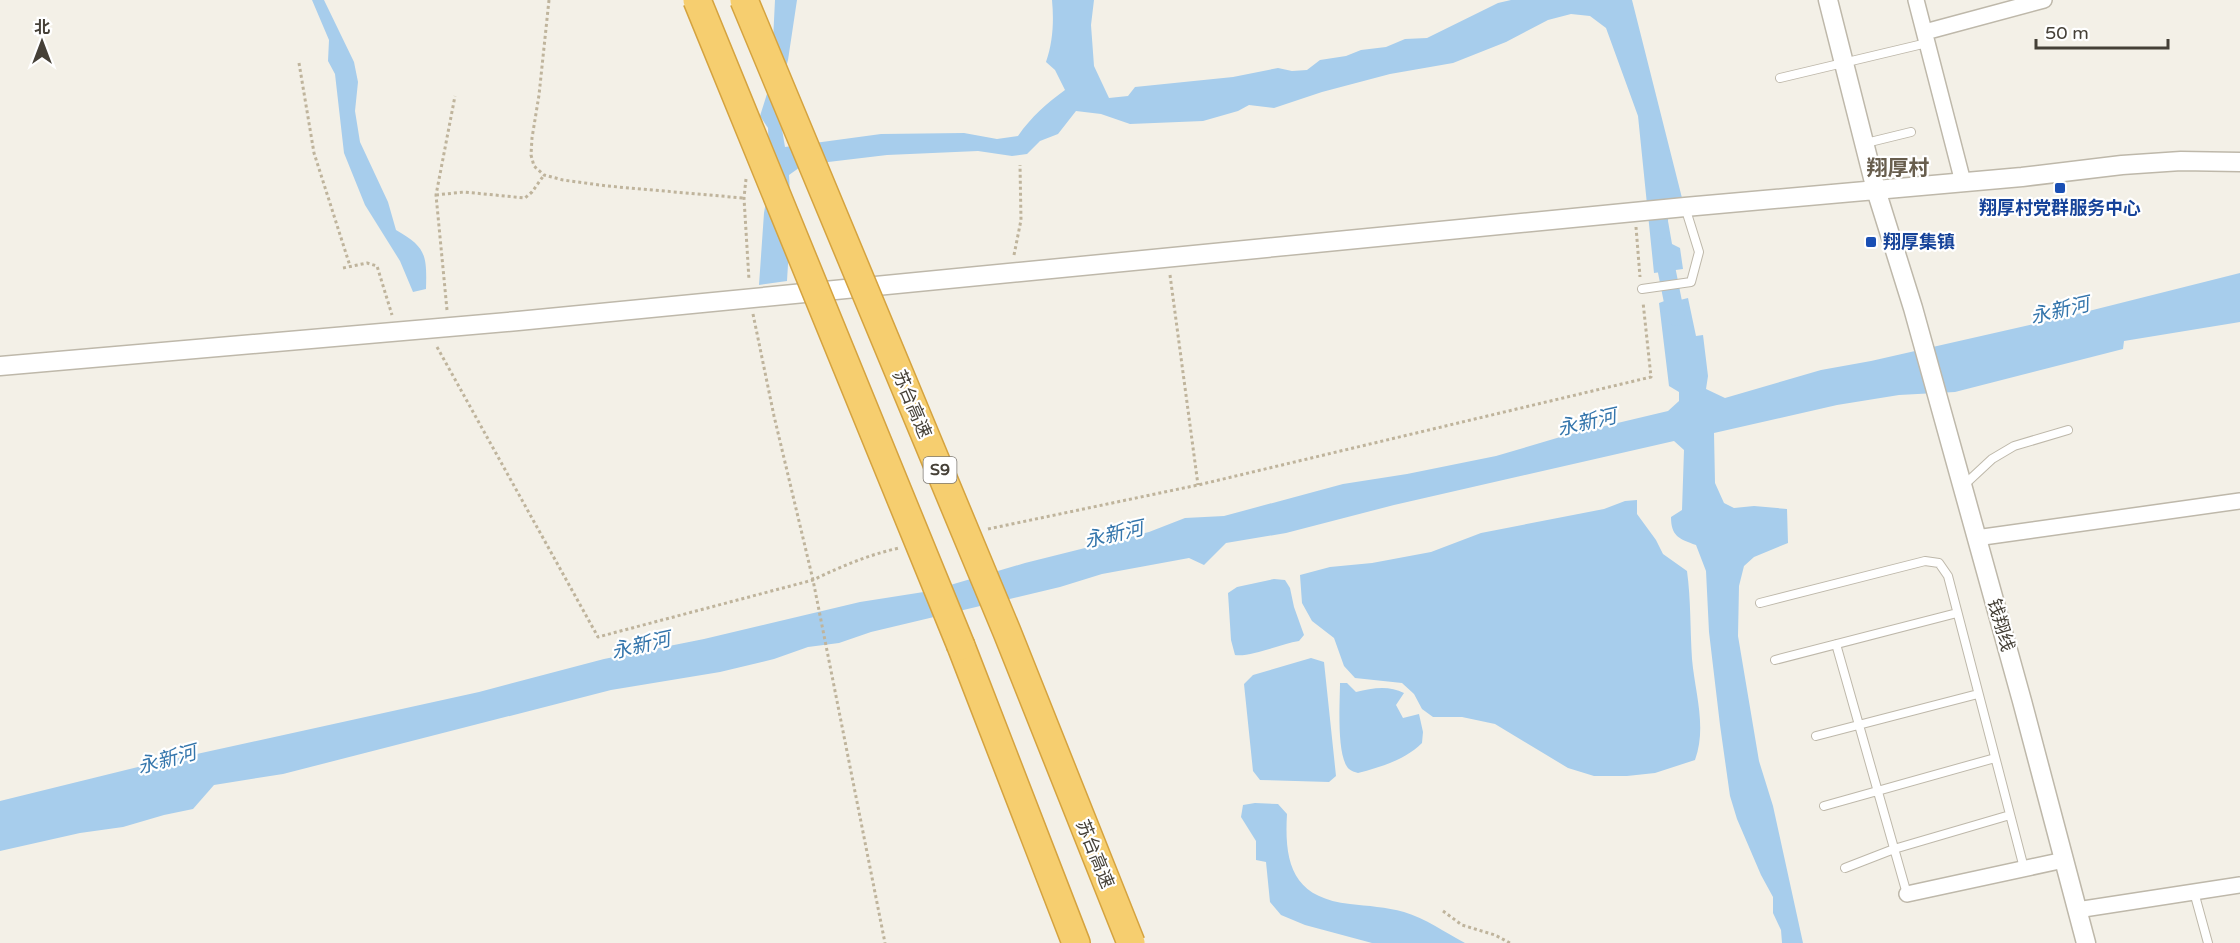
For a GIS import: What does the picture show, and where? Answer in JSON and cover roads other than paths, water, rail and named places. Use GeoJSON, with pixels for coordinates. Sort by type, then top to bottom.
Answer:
{"type":"FeatureCollection","features":[{"type":"Feature","properties":{"kind":"highway"},"geometry":{"type":"LineString","coordinates":[[697,0],[961,646],[1076,943]]}},
{"type":"Feature","properties":{"kind":"highway","name":"苏台高速"},"geometry":{"type":"LineString","coordinates":[[744,0],[1007,632],[1131,943]]}},
{"type":"Feature","properties":{"kind":"street","name":"钱翔线"},"geometry":{"type":"LineString","coordinates":[[1828,0],[1875,190],[1913,308],[2022,701],[2086,943]]}},
{"type":"Feature","properties":{"kind":"street"},"geometry":{"type":"LineString","coordinates":[[1916,0],[1963,182]]}},
{"type":"Feature","properties":{"kind":"street"},"geometry":{"type":"LineString","coordinates":[[1926,38],[2044,0]]}},
{"type":"Feature","properties":{"kind":"street"},"geometry":{"type":"LineString","coordinates":[[0,366],[398,332],[2122,165],[2181,161],[2240,162]]}},
{"type":"Feature","properties":{"kind":"street"},"geometry":{"type":"LineString","coordinates":[[1976,538],[2240,501]]}},
{"type":"Feature","properties":{"kind":"street"},"geometry":{"type":"LineString","coordinates":[[1907,894],[2064,860]]}},
{"type":"Feature","properties":{"kind":"street"},"geometry":{"type":"LineString","coordinates":[[2078,910],[2240,885]]}},
{"type":"Feature","properties":{"kind":"lane"},"geometry":{"type":"LineString","coordinates":[[1780,78],[1844,63],[1926,38]]}},
{"type":"Feature","properties":{"kind":"lane"},"geometry":{"type":"LineString","coordinates":[[1864,144],[1911,132]]}},
{"type":"Feature","properties":{"kind":"lane"},"geometry":{"type":"LineString","coordinates":[[1642,290],[1691,282],[1699,252],[1685,207]]}},
{"type":"Feature","properties":{"kind":"lane"},"geometry":{"type":"LineString","coordinates":[[1962,488],[1992,459],[2014,446],[2068,430]]}},
{"type":"Feature","properties":{"kind":"lane"},"geometry":{"type":"LineString","coordinates":[[1761,603],[1924,561],[1940,563],[1948,576],[2024,868]]}},
{"type":"Feature","properties":{"kind":"lane"},"geometry":{"type":"LineString","coordinates":[[1775,660],[1957,613]]}},
{"type":"Feature","properties":{"kind":"lane"},"geometry":{"type":"LineString","coordinates":[[1836,644],[1907,894]]}},
{"type":"Feature","properties":{"kind":"lane"},"geometry":{"type":"LineString","coordinates":[[1816,736],[1978,694]]}},
{"type":"Feature","properties":{"kind":"lane"},"geometry":{"type":"LineString","coordinates":[[1824,806],[1995,758]]}},
{"type":"Feature","properties":{"kind":"lane"},"geometry":{"type":"LineString","coordinates":[[1845,868],[1894,849],[2010,815]]}},
{"type":"Feature","properties":{"kind":"lane"},"geometry":{"type":"LineString","coordinates":[[2194,892],[2208,943]]}},
{"type":"Feature","properties":{"kind":"water"},"geometry":{"type":"Polygon","coordinates":[[[312,0],[324,0],[354,62],[358,82],[355,111],[360,142],[388,202],[396,230],[419,247],[423,253],[426,289],[413,292],[400,261],[365,205],[344,153],[335,74],[328,61],[329,40],[312,0]]]}},
{"type":"Feature","properties":{"kind":"water"},"geometry":{"type":"Polygon","coordinates":[[[775,0],[797,0],[788,60],[779,92],[785,147],[881,134],[964,133],[997,139],[1018,136],[1040,111],[1065,90],[1055,70],[1046,62],[1052,31],[1052,0],[1094,0],[1091,25],[1094,66],[1109,98],[1128,96],[1135,87],[1233,77],[1278,68],[1292,71],[1307,70],[1320,60],[1346,56],[1361,50],[1386,47],[1405,39],[1427,38],[1498,3],[1511,0],[1632,0],[1682,198],[1669,199],[1668,221],[1672,244],[1680,248],[1683,269],[1654,273],[1638,116],[1606,28],[1590,16],[1571,14],[1548,20],[1506,42],[1453,63],[1390,74],[1322,92],[1274,108],[1249,105],[1238,111],[1203,121],[1130,124],[1101,114],[1076,111],[1058,134],[1040,141],[1027,154],[1012,156],[978,151],[887,155],[803,165],[789,175],[791,215],[787,281],[759,285],[764,213],[770,178],[768,128],[760,116],[771,81],[775,0]]]}},
{"type":"Feature","properties":{"kind":"water"},"geometry":{"type":"Polygon","coordinates":[[[2240,273],[2240,322],[2124,341],[2123,349],[1955,392],[1899,395],[1837,405],[1714,433],[1715,483],[1724,503],[1734,508],[1754,506],[1787,509],[1788,543],[1754,557],[1744,566],[1739,586],[1738,636],[1759,761],[1773,806],[1803,943],[1782,943],[1781,930],[1773,913],[1773,897],[1737,819],[1730,796],[1709,632],[1706,571],[1696,545],[1677,536],[1671,523],[1671,517],[1682,510],[1684,450],[1674,441],[1394,505],[1286,533],[1226,543],[1204,565],[1189,558],[1102,574],[1060,587],[871,632],[839,643],[808,647],[774,659],[720,672],[611,690],[283,774],[214,785],[193,809],[123,827],[80,833],[0,851],[0,801],[142,766],[479,692],[604,659],[704,639],[860,602],[930,591],[1025,563],[1149,532],[1185,518],[1224,516],[1343,484],[1496,456],[1567,435],[1668,411],[1679,401],[1679,392],[1669,386],[1659,303],[1670,299],[1670,293],[1678,293],[1680,300],[1688,298],[1696,336],[1703,335],[1708,376],[1706,389],[1725,398],[1821,370],[1871,361],[2065,317],[2240,273]]]}},
{"type":"Feature","properties":{"kind":"water"},"geometry":{"type":"Polygon","coordinates":[[[1637,500],[1637,514],[1663,554],[1687,571],[1692,659],[1700,723],[1695,760],[1655,773],[1594,776],[1568,768],[1495,724],[1462,717],[1433,717],[1422,709],[1414,694],[1402,683],[1355,678],[1344,666],[1334,638],[1312,621],[1302,603],[1300,575],[1330,567],[1372,563],[1431,552],[1481,533],[1604,509],[1625,501],[1637,500]]]}},
{"type":"Feature","properties":{"kind":"water"},"geometry":{"type":"Polygon","coordinates":[[[1274,579],[1285,580],[1290,588],[1304,635],[1299,641],[1250,654],[1235,655],[1231,640],[1228,593],[1237,587],[1274,579]]]}},
{"type":"Feature","properties":{"kind":"water"},"geometry":{"type":"Polygon","coordinates":[[[1311,658],[1324,662],[1336,776],[1329,782],[1260,780],[1253,771],[1244,684],[1253,675],[1311,658]]]}},
{"type":"Feature","properties":{"kind":"water"},"geometry":{"type":"Polygon","coordinates":[[[1340,683],[1347,683],[1356,692],[1386,688],[1404,693],[1396,705],[1403,718],[1419,714],[1423,732],[1422,743],[1408,754],[1384,765],[1358,773],[1350,770],[1345,763],[1340,741],[1340,683]]]}},
{"type":"Feature","properties":{"kind":"water"},"geometry":{"type":"Polygon","coordinates":[[[1278,804],[1287,814],[1291,863],[1296,876],[1304,886],[1316,894],[1350,904],[1404,912],[1428,922],[1465,943],[1372,943],[1305,925],[1281,915],[1270,902],[1266,862],[1256,860],[1256,841],[1241,817],[1243,805],[1278,804]]]}},
{"type":"Feature","properties":{"kind":"waterway"},"geometry":{"type":"LineString","coordinates":[[1662,247],[1676,317]]}},
{"type":"Feature","properties":{"kind":"place","name":"翔厚村党群服务中心"},"geometry":{"type":"Point","coordinates":[2060,188]}},
{"type":"Feature","properties":{"kind":"place","name":"翔厚集镇"},"geometry":{"type":"Point","coordinates":[1871,242]}},
{"type":"Feature","properties":{"kind":"district","name":"翔厚村"},"geometry":{"type":"Point","coordinates":[1898,168]}},
{"type":"Feature","properties":{"kind":"water label","name":"永新河"},"geometry":{"type":"Point","coordinates":[2060,311]}},
{"type":"Feature","properties":{"kind":"water label","name":"永新河"},"geometry":{"type":"Point","coordinates":[1587,423]}},
{"type":"Feature","properties":{"kind":"water label","name":"永新河"},"geometry":{"type":"Point","coordinates":[1114,535]}},
{"type":"Feature","properties":{"kind":"water label","name":"永新河"},"geometry":{"type":"Point","coordinates":[641,646]}},
{"type":"Feature","properties":{"kind":"water label","name":"永新河"},"geometry":{"type":"Point","coordinates":[167,760]}}]}
